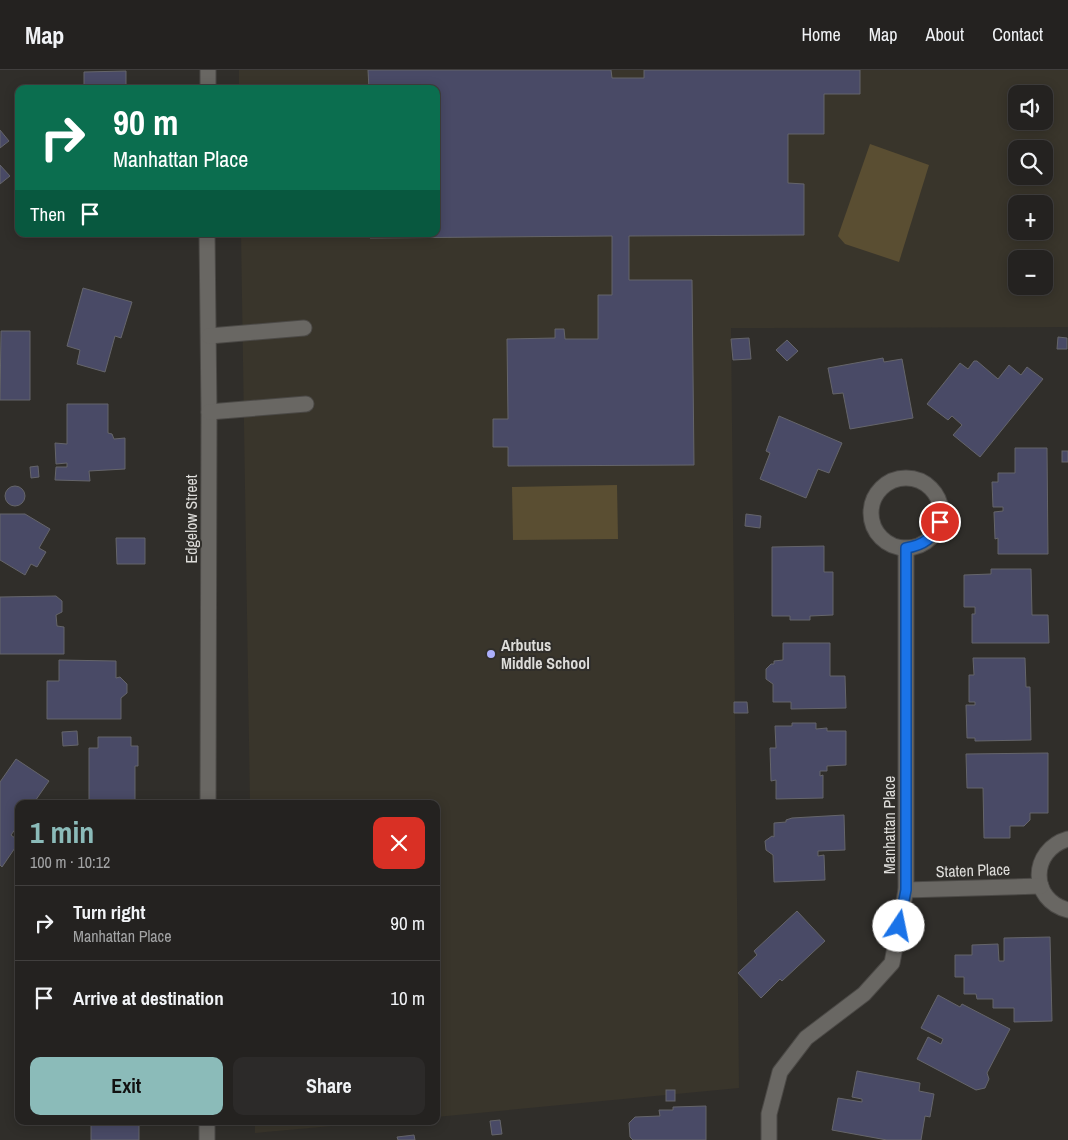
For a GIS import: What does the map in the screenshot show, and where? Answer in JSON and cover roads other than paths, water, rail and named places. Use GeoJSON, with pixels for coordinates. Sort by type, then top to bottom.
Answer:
{"type":"FeatureCollection","features":[{"type":"Feature","properties":{"kind":"street"},"geometry":{"type":"LineString","coordinates":[[208,70],[208,85]]}},
{"type":"Feature","properties":{"kind":"street","name":"Edgelow Street"},"geometry":{"type":"LineString","coordinates":[[207,237],[209,336],[208,800]]}},
{"type":"Feature","properties":{"kind":"street"},"geometry":{"type":"LineString","coordinates":[[209,336],[304,328]]}},
{"type":"Feature","properties":{"kind":"street"},"geometry":{"type":"LineString","coordinates":[[209,412],[306,404]]}},
{"type":"Feature","properties":{"kind":"street"},"geometry":{"type":"LineString","coordinates":[[899,478],[911,478],[922,482],[932,489],[938,499],[941,510],[940,522],[936,532],[928,541],[906,548],[895,546],[885,541],[875,528],[871,512],[873,500],[884,486],[899,478]]}},
{"type":"Feature","properties":{"kind":"street","name":"Manhattan Place"},"geometry":{"type":"LineString","coordinates":[[769,1140],[769,1114],[780,1072],[806,1038],[864,994],[892,963],[906,890],[906,548]]}},
{"type":"Feature","properties":{"kind":"street"},"geometry":{"type":"LineString","coordinates":[[1068,839],[1056,844],[1044,857],[1039,874],[1041,886],[1046,896],[1055,905],[1068,910]]}},
{"type":"Feature","properties":{"kind":"street","name":"Staten Place"},"geometry":{"type":"LineString","coordinates":[[906,890],[1041,886]]}},
{"type":"Feature","properties":{"kind":"street"},"geometry":{"type":"LineString","coordinates":[[207,1125],[207,1140]]}},
{"type":"Feature","properties":{"kind":"place","name":"Arbutus Middle School"},"geometry":{"type":"Point","coordinates":[491,654]}}]}
